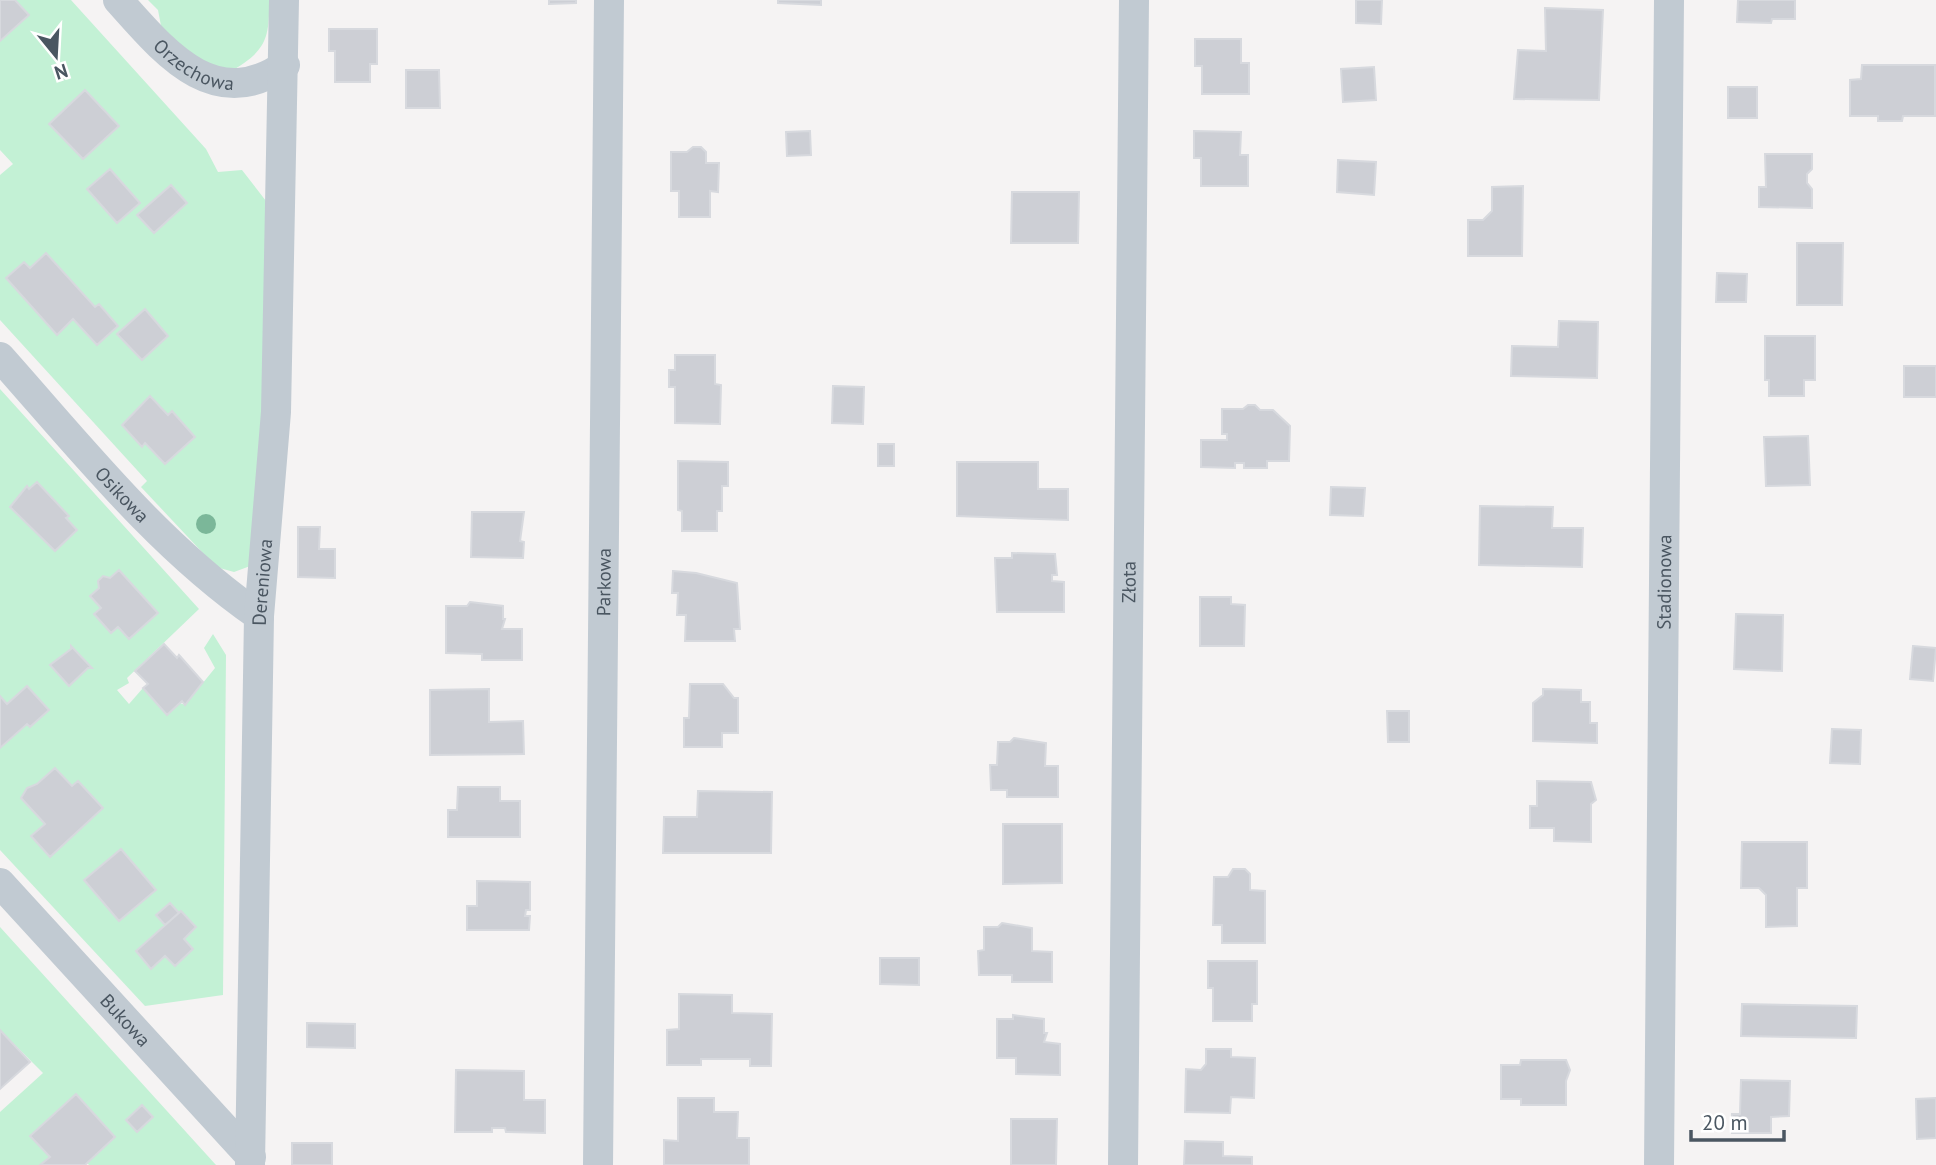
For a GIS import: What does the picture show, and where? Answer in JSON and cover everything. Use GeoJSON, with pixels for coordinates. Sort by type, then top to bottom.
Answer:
{"type":"FeatureCollection","features":[{"type":"Feature","properties":{"kind":"street","name":"Orzechowa"},"geometry":{"type":"LineString","coordinates":[[118,0],[172,60],[227,85],[266,78],[285,65]]}},
{"type":"Feature","properties":{"kind":"street","name":"Dereniowa"},"geometry":{"type":"LineString","coordinates":[[251,1161],[260,616],[276,412],[285,65],[284,0]]}},
{"type":"Feature","properties":{"kind":"street","name":"Parkowa"},"geometry":{"type":"LineString","coordinates":[[598,1165],[609,0]]}},
{"type":"Feature","properties":{"kind":"street","name":"Złota"},"geometry":{"type":"LineString","coordinates":[[1123,1165],[1133,0]]}},
{"type":"Feature","properties":{"kind":"street","name":"Stadionowa"},"geometry":{"type":"LineString","coordinates":[[1659,1165],[1669,0]]}},
{"type":"Feature","properties":{"kind":"street","name":"Osikowa"},"geometry":{"type":"LineString","coordinates":[[0,358],[127,499],[216,584],[260,616]]}},
{"type":"Feature","properties":{"kind":"street","name":"Bukowa"},"geometry":{"type":"LineString","coordinates":[[0,883],[251,1161]]}},
{"type":"Feature","properties":{"kind":"green space"},"geometry":{"type":"Polygon","coordinates":[[[0,0],[71,0],[206,149],[218,172],[242,170],[266,201],[265,399],[253,565],[234,572],[216,567],[141,487],[147,481],[0,320],[0,175],[13,164],[0,150],[0,0]]]}},
{"type":"Feature","properties":{"kind":"green space"},"geometry":{"type":"Polygon","coordinates":[[[148,0],[269,0],[266,36],[250,59],[228,73],[199,66],[162,31],[158,10],[148,0]]]}},
{"type":"Feature","properties":{"kind":"green space"},"geometry":{"type":"Polygon","coordinates":[[[0,389],[199,609],[127,678],[129,683],[117,690],[129,704],[143,688],[185,705],[215,668],[204,648],[213,634],[226,655],[223,995],[145,1006],[0,850],[0,389]]]}},
{"type":"Feature","properties":{"kind":"green space"},"geometry":{"type":"Polygon","coordinates":[[[0,927],[216,1165],[89,1165],[87,1163],[115,1137],[76,1094],[31,1135],[50,1157],[40,1165],[0,1165],[0,1112],[43,1073],[0,1030],[0,927]]]}},
{"type":"Feature","properties":{"kind":"building"},"geometry":{"type":"Polygon","coordinates":[[[0,0],[15,0],[29,15],[0,41],[0,0]]]}},
{"type":"Feature","properties":{"kind":"building"},"geometry":{"type":"Polygon","coordinates":[[[549,0],[576,0],[576,3],[549,4],[549,0]]]}},
{"type":"Feature","properties":{"kind":"building"},"geometry":{"type":"Polygon","coordinates":[[[778,0],[821,0],[821,5],[778,3],[778,0]]]}},
{"type":"Feature","properties":{"kind":"building"},"geometry":{"type":"Polygon","coordinates":[[[1356,0],[1382,0],[1381,24],[1356,23],[1356,0]]]}},
{"type":"Feature","properties":{"kind":"building"},"geometry":{"type":"Polygon","coordinates":[[[1738,0],[1795,0],[1795,19],[1772,19],[1771,23],[1737,22],[1738,0]]]}},
{"type":"Feature","properties":{"kind":"building"},"geometry":{"type":"Polygon","coordinates":[[[1545,8],[1603,10],[1599,100],[1514,99],[1518,50],[1546,51],[1545,8]]]}},
{"type":"Feature","properties":{"kind":"building"},"geometry":{"type":"Polygon","coordinates":[[[329,29],[377,29],[377,64],[370,64],[370,82],[335,82],[335,51],[329,51],[329,29]]]}},
{"type":"Feature","properties":{"kind":"building"},"geometry":{"type":"Polygon","coordinates":[[[1195,39],[1241,39],[1241,63],[1249,63],[1249,94],[1202,94],[1202,66],[1195,66],[1195,39]]]}},
{"type":"Feature","properties":{"kind":"building"},"geometry":{"type":"Polygon","coordinates":[[[1862,65],[1935,65],[1935,116],[1903,116],[1902,121],[1878,121],[1878,116],[1850,116],[1850,80],[1861,79],[1862,65]]]}},
{"type":"Feature","properties":{"kind":"building"},"geometry":{"type":"Polygon","coordinates":[[[1374,67],[1376,100],[1343,102],[1341,69],[1374,67]]]}},
{"type":"Feature","properties":{"kind":"building"},"geometry":{"type":"Polygon","coordinates":[[[406,70],[439,70],[440,108],[406,108],[406,70]]]}},
{"type":"Feature","properties":{"kind":"building"},"geometry":{"type":"Polygon","coordinates":[[[1728,87],[1757,87],[1757,118],[1728,118],[1728,87]]]}},
{"type":"Feature","properties":{"kind":"building"},"geometry":{"type":"Polygon","coordinates":[[[85,90],[119,126],[83,159],[49,124],[85,90]]]}},
{"type":"Feature","properties":{"kind":"building"},"geometry":{"type":"Polygon","coordinates":[[[810,131],[811,155],[787,156],[786,132],[810,131]]]}},
{"type":"Feature","properties":{"kind":"building"},"geometry":{"type":"Polygon","coordinates":[[[1194,131],[1241,132],[1240,155],[1248,155],[1248,186],[1201,186],[1201,158],[1194,158],[1194,131]]]}},
{"type":"Feature","properties":{"kind":"building"},"geometry":{"type":"Polygon","coordinates":[[[693,147],[701,147],[706,152],[706,163],[719,163],[718,192],[710,191],[710,217],[679,217],[679,191],[671,191],[671,152],[687,152],[693,147]]]}},
{"type":"Feature","properties":{"kind":"building"},"geometry":{"type":"Polygon","coordinates":[[[1765,154],[1812,154],[1812,169],[1807,174],[1807,183],[1812,189],[1812,208],[1759,207],[1759,187],[1766,187],[1765,154]]]}},
{"type":"Feature","properties":{"kind":"building"},"geometry":{"type":"Polygon","coordinates":[[[1338,160],[1376,162],[1374,195],[1337,192],[1338,160]]]}},
{"type":"Feature","properties":{"kind":"building"},"geometry":{"type":"Polygon","coordinates":[[[110,169],[140,203],[117,223],[87,189],[110,169]]]}},
{"type":"Feature","properties":{"kind":"building"},"geometry":{"type":"Polygon","coordinates":[[[171,185],[187,203],[154,233],[137,215],[171,185]]]}},
{"type":"Feature","properties":{"kind":"building"},"geometry":{"type":"Polygon","coordinates":[[[1523,186],[1522,256],[1468,256],[1468,220],[1483,220],[1492,211],[1492,187],[1523,186]]]}},
{"type":"Feature","properties":{"kind":"building"},"geometry":{"type":"Polygon","coordinates":[[[1012,192],[1079,192],[1078,243],[1011,243],[1012,192]]]}},
{"type":"Feature","properties":{"kind":"building"},"geometry":{"type":"Polygon","coordinates":[[[1797,243],[1843,243],[1842,305],[1797,305],[1797,243]]]}},
{"type":"Feature","properties":{"kind":"building"},"geometry":{"type":"Polygon","coordinates":[[[46,253],[95,307],[99,304],[118,326],[97,345],[73,319],[57,335],[6,278],[24,262],[30,268],[46,253]]]}},
{"type":"Feature","properties":{"kind":"building"},"geometry":{"type":"Polygon","coordinates":[[[1717,273],[1747,274],[1746,302],[1716,302],[1717,273]]]}},
{"type":"Feature","properties":{"kind":"building"},"geometry":{"type":"Polygon","coordinates":[[[145,309],[168,336],[142,360],[117,334],[145,309]]]}},
{"type":"Feature","properties":{"kind":"building"},"geometry":{"type":"Polygon","coordinates":[[[1559,321],[1598,322],[1597,378],[1511,376],[1512,346],[1558,347],[1559,321]]]}},
{"type":"Feature","properties":{"kind":"building"},"geometry":{"type":"Polygon","coordinates":[[[1765,336],[1815,336],[1815,380],[1804,380],[1804,396],[1769,396],[1769,380],[1765,380],[1765,336]]]}},
{"type":"Feature","properties":{"kind":"building"},"geometry":{"type":"Polygon","coordinates":[[[675,355],[715,355],[715,384],[721,385],[720,424],[675,423],[675,387],[669,387],[669,370],[675,370],[675,355]]]}},
{"type":"Feature","properties":{"kind":"building"},"geometry":{"type":"Polygon","coordinates":[[[1904,366],[1936,366],[1936,397],[1904,397],[1904,366]]]}},
{"type":"Feature","properties":{"kind":"building"},"geometry":{"type":"Polygon","coordinates":[[[833,386],[864,387],[863,424],[832,423],[833,386]]]}},
{"type":"Feature","properties":{"kind":"building"},"geometry":{"type":"Polygon","coordinates":[[[150,396],[168,415],[172,411],[195,437],[165,464],[145,443],[142,447],[122,425],[150,396]]]}},
{"type":"Feature","properties":{"kind":"building"},"geometry":{"type":"Polygon","coordinates":[[[1248,405],[1255,405],[1260,410],[1273,410],[1290,426],[1289,461],[1267,461],[1267,468],[1244,468],[1244,463],[1235,463],[1235,468],[1201,467],[1201,440],[1227,440],[1227,434],[1222,434],[1222,409],[1243,409],[1248,405]]]}},
{"type":"Feature","properties":{"kind":"building"},"geometry":{"type":"Polygon","coordinates":[[[1808,436],[1810,485],[1766,486],[1764,437],[1808,436]]]}},
{"type":"Feature","properties":{"kind":"building"},"geometry":{"type":"Polygon","coordinates":[[[878,444],[894,444],[894,466],[878,466],[878,444]]]}},
{"type":"Feature","properties":{"kind":"building"},"geometry":{"type":"Polygon","coordinates":[[[678,461],[728,462],[728,486],[722,486],[722,511],[717,511],[717,531],[682,531],[682,511],[678,510],[678,461]]]}},
{"type":"Feature","properties":{"kind":"building"},"geometry":{"type":"Polygon","coordinates":[[[957,462],[1038,462],[1038,489],[1068,489],[1068,520],[957,516],[957,462]]]}},
{"type":"Feature","properties":{"kind":"building"},"geometry":{"type":"Polygon","coordinates":[[[37,482],[69,516],[66,518],[77,530],[55,551],[10,507],[27,486],[29,489],[37,482]]]}},
{"type":"Feature","properties":{"kind":"building"},"geometry":{"type":"Polygon","coordinates":[[[1331,487],[1365,488],[1363,516],[1330,515],[1331,487]]]}},
{"type":"Feature","properties":{"kind":"building"},"geometry":{"type":"Polygon","coordinates":[[[1480,506],[1553,507],[1552,528],[1583,528],[1582,567],[1479,565],[1480,506]]]}},
{"type":"Feature","properties":{"kind":"building"},"geometry":{"type":"Polygon","coordinates":[[[472,512],[524,512],[520,541],[524,542],[523,558],[471,557],[472,512]]]}},
{"type":"Feature","properties":{"kind":"building"},"geometry":{"type":"Polygon","coordinates":[[[298,527],[320,527],[319,549],[335,549],[335,578],[298,577],[298,527]]]}},
{"type":"Feature","properties":{"kind":"building"},"geometry":{"type":"Polygon","coordinates":[[[1012,553],[1055,554],[1057,575],[1052,575],[1052,581],[1064,582],[1064,612],[997,612],[995,558],[1012,558],[1012,553]]]}},
{"type":"Feature","properties":{"kind":"building"},"geometry":{"type":"Polygon","coordinates":[[[119,570],[158,613],[129,639],[118,627],[111,633],[94,614],[101,608],[90,596],[99,588],[98,581],[103,576],[110,578],[119,570]]]}},
{"type":"Feature","properties":{"kind":"building"},"geometry":{"type":"Polygon","coordinates":[[[673,571],[696,573],[737,583],[740,629],[734,629],[735,641],[685,641],[686,615],[677,615],[678,593],[672,593],[673,571]]]}},
{"type":"Feature","properties":{"kind":"building"},"geometry":{"type":"Polygon","coordinates":[[[1200,597],[1231,597],[1231,604],[1245,605],[1244,646],[1200,646],[1200,597]]]}},
{"type":"Feature","properties":{"kind":"building"},"geometry":{"type":"Polygon","coordinates":[[[470,602],[503,606],[505,619],[502,629],[522,629],[522,660],[482,660],[482,654],[446,653],[446,606],[467,606],[470,602]]]}},
{"type":"Feature","properties":{"kind":"building"},"geometry":{"type":"Polygon","coordinates":[[[1736,614],[1783,615],[1782,671],[1734,669],[1736,614]]]}},
{"type":"Feature","properties":{"kind":"building"},"geometry":{"type":"Polygon","coordinates":[[[164,644],[177,658],[179,655],[203,682],[185,705],[182,701],[167,715],[143,688],[148,684],[135,671],[164,644]]]}},
{"type":"Feature","properties":{"kind":"building"},"geometry":{"type":"Polygon","coordinates":[[[71,646],[92,668],[88,668],[69,686],[50,665],[71,649],[71,646]]]}},
{"type":"Feature","properties":{"kind":"building"},"geometry":{"type":"Polygon","coordinates":[[[1913,646],[1936,648],[1933,681],[1910,679],[1913,646]]]}},
{"type":"Feature","properties":{"kind":"building"},"geometry":{"type":"Polygon","coordinates":[[[690,684],[723,684],[734,698],[738,698],[738,733],[722,733],[722,747],[684,747],[684,718],[689,718],[690,684]]]}},
{"type":"Feature","properties":{"kind":"building"},"geometry":{"type":"Polygon","coordinates":[[[27,686],[49,710],[30,727],[27,724],[0,748],[0,696],[7,704],[27,686]]]}},
{"type":"Feature","properties":{"kind":"building"},"geometry":{"type":"Polygon","coordinates":[[[489,689],[489,722],[523,721],[524,754],[430,755],[430,690],[489,689]]]}},
{"type":"Feature","properties":{"kind":"building"},"geometry":{"type":"Polygon","coordinates":[[[1543,689],[1581,690],[1581,702],[1590,702],[1590,723],[1597,723],[1597,743],[1533,741],[1533,703],[1543,695],[1543,689]]]}},
{"type":"Feature","properties":{"kind":"building"},"geometry":{"type":"Polygon","coordinates":[[[1387,711],[1409,711],[1409,742],[1388,742],[1387,711]]]}},
{"type":"Feature","properties":{"kind":"building"},"geometry":{"type":"Polygon","coordinates":[[[1832,729],[1861,730],[1860,764],[1830,763],[1832,729]]]}},
{"type":"Feature","properties":{"kind":"building"},"geometry":{"type":"Polygon","coordinates":[[[1014,738],[1046,743],[1045,766],[1058,766],[1058,797],[1007,797],[1007,790],[991,790],[990,765],[997,765],[998,742],[1010,742],[1014,738]]]}},
{"type":"Feature","properties":{"kind":"building"},"geometry":{"type":"Polygon","coordinates":[[[55,768],[72,786],[78,781],[103,808],[50,857],[31,836],[45,824],[21,798],[27,788],[37,784],[55,768]]]}},
{"type":"Feature","properties":{"kind":"building"},"geometry":{"type":"Polygon","coordinates":[[[1537,781],[1591,782],[1596,800],[1591,804],[1591,842],[1554,841],[1554,828],[1530,828],[1530,806],[1537,806],[1537,781]]]}},
{"type":"Feature","properties":{"kind":"building"},"geometry":{"type":"Polygon","coordinates":[[[458,787],[500,787],[500,801],[520,801],[520,837],[448,837],[448,810],[457,810],[458,787]]]}},
{"type":"Feature","properties":{"kind":"building"},"geometry":{"type":"Polygon","coordinates":[[[698,791],[772,792],[771,853],[663,853],[664,817],[697,817],[698,791]]]}},
{"type":"Feature","properties":{"kind":"building"},"geometry":{"type":"Polygon","coordinates":[[[1003,824],[1062,824],[1062,883],[1003,884],[1003,824]]]}},
{"type":"Feature","properties":{"kind":"building"},"geometry":{"type":"Polygon","coordinates":[[[1742,842],[1807,842],[1807,888],[1797,888],[1797,926],[1766,927],[1766,895],[1759,888],[1741,888],[1742,842]]]}},
{"type":"Feature","properties":{"kind":"building"},"geometry":{"type":"Polygon","coordinates":[[[121,849],[156,890],[119,921],[84,880],[121,849]]]}},
{"type":"Feature","properties":{"kind":"building"},"geometry":{"type":"Polygon","coordinates":[[[1233,869],[1245,869],[1250,874],[1250,890],[1265,891],[1265,943],[1222,943],[1222,925],[1213,925],[1214,877],[1228,877],[1233,869]]]}},
{"type":"Feature","properties":{"kind":"building"},"geometry":{"type":"Polygon","coordinates":[[[477,881],[530,882],[530,910],[526,910],[525,916],[530,916],[529,930],[467,930],[467,906],[477,906],[477,881]]]}},
{"type":"Feature","properties":{"kind":"building"},"geometry":{"type":"Polygon","coordinates":[[[170,903],[179,913],[165,925],[156,915],[170,903]]]}},
{"type":"Feature","properties":{"kind":"building"},"geometry":{"type":"Polygon","coordinates":[[[181,911],[196,927],[184,939],[193,949],[175,966],[165,956],[151,969],[136,951],[181,911]]]}},
{"type":"Feature","properties":{"kind":"building"},"geometry":{"type":"Polygon","coordinates":[[[1002,923],[1032,928],[1032,951],[1052,952],[1052,982],[1012,982],[1012,975],[979,975],[978,951],[984,950],[984,927],[998,927],[1002,923]]]}},
{"type":"Feature","properties":{"kind":"building"},"geometry":{"type":"Polygon","coordinates":[[[880,958],[919,958],[919,985],[880,984],[880,958]]]}},
{"type":"Feature","properties":{"kind":"building"},"geometry":{"type":"Polygon","coordinates":[[[1208,961],[1257,961],[1257,1004],[1252,1004],[1252,1021],[1213,1021],[1213,988],[1208,988],[1208,961]]]}},
{"type":"Feature","properties":{"kind":"building"},"geometry":{"type":"Polygon","coordinates":[[[679,994],[732,995],[732,1013],[772,1014],[771,1066],[750,1066],[750,1059],[701,1059],[701,1065],[667,1065],[667,1030],[679,1029],[679,994]]]}},
{"type":"Feature","properties":{"kind":"building"},"geometry":{"type":"Polygon","coordinates":[[[1742,1004],[1857,1006],[1856,1038],[1741,1036],[1742,1004]]]}},
{"type":"Feature","properties":{"kind":"building"},"geometry":{"type":"Polygon","coordinates":[[[1013,1015],[1044,1019],[1044,1033],[1047,1033],[1044,1042],[1060,1044],[1060,1075],[1016,1074],[1016,1058],[997,1058],[997,1019],[1013,1019],[1013,1015]]]}},
{"type":"Feature","properties":{"kind":"building"},"geometry":{"type":"Polygon","coordinates":[[[307,1023],[355,1024],[355,1048],[307,1047],[307,1023]]]}},
{"type":"Feature","properties":{"kind":"building"},"geometry":{"type":"Polygon","coordinates":[[[0,1030],[30,1062],[0,1089],[0,1030]]]}},
{"type":"Feature","properties":{"kind":"building"},"geometry":{"type":"Polygon","coordinates":[[[1206,1049],[1231,1049],[1231,1057],[1255,1058],[1254,1098],[1231,1097],[1230,1113],[1185,1112],[1186,1069],[1201,1070],[1206,1064],[1206,1049]]]}},
{"type":"Feature","properties":{"kind":"building"},"geometry":{"type":"Polygon","coordinates":[[[1521,1060],[1566,1060],[1570,1070],[1566,1081],[1566,1105],[1521,1105],[1521,1099],[1501,1099],[1501,1065],[1520,1065],[1521,1060]]]}},
{"type":"Feature","properties":{"kind":"building"},"geometry":{"type":"Polygon","coordinates":[[[456,1070],[524,1071],[524,1100],[545,1100],[545,1133],[506,1132],[505,1128],[492,1128],[492,1132],[455,1132],[456,1070]]]}},
{"type":"Feature","properties":{"kind":"building"},"geometry":{"type":"Polygon","coordinates":[[[1741,1080],[1790,1081],[1789,1116],[1771,1117],[1771,1133],[1732,1133],[1732,1114],[1740,1114],[1741,1080]]]}},
{"type":"Feature","properties":{"kind":"building"},"geometry":{"type":"Polygon","coordinates":[[[76,1094],[115,1137],[85,1165],[40,1165],[50,1157],[30,1136],[76,1094]]]}},
{"type":"Feature","properties":{"kind":"building"},"geometry":{"type":"Polygon","coordinates":[[[678,1098],[714,1098],[714,1112],[738,1112],[737,1138],[749,1138],[749,1165],[664,1165],[664,1140],[678,1141],[678,1098]]]}},
{"type":"Feature","properties":{"kind":"building"},"geometry":{"type":"Polygon","coordinates":[[[1936,1098],[1936,1138],[1917,1139],[1916,1099],[1936,1098]]]}},
{"type":"Feature","properties":{"kind":"building"},"geometry":{"type":"Polygon","coordinates":[[[142,1105],[153,1117],[137,1132],[126,1120],[142,1105]]]}},
{"type":"Feature","properties":{"kind":"building"},"geometry":{"type":"Polygon","coordinates":[[[1011,1119],[1057,1119],[1056,1165],[1011,1165],[1011,1119]]]}},
{"type":"Feature","properties":{"kind":"building"},"geometry":{"type":"Polygon","coordinates":[[[1185,1141],[1223,1142],[1223,1156],[1252,1157],[1252,1165],[1184,1165],[1185,1141]]]}},
{"type":"Feature","properties":{"kind":"building"},"geometry":{"type":"Polygon","coordinates":[[[292,1143],[332,1143],[332,1165],[292,1165],[292,1143]]]}}]}
